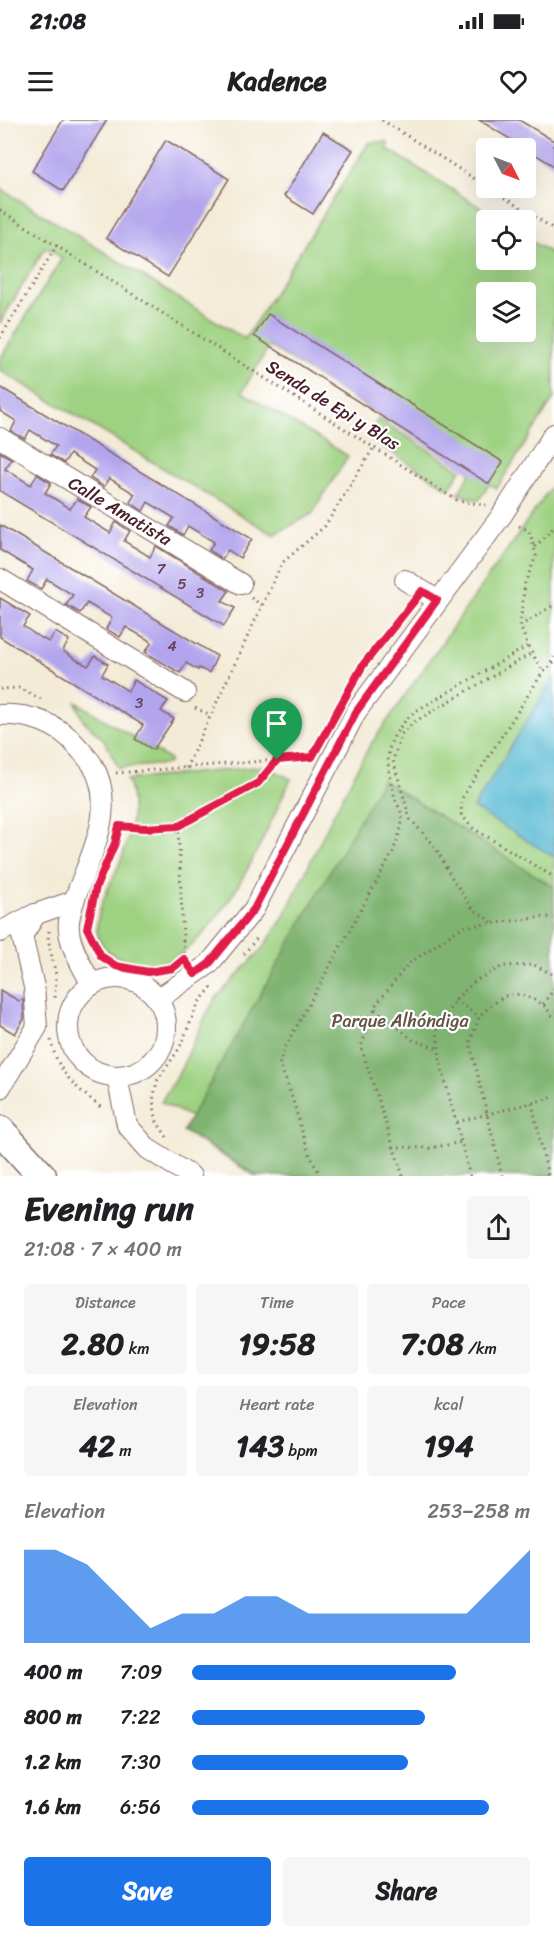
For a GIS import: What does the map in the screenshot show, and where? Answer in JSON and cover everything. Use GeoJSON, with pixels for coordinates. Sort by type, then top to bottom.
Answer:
{"type":"FeatureCollection","features":[{"type":"Feature","properties":{"kind":"highway"},"geometry":{"type":"LineString","coordinates":[[0,1130],[40,1176]]}},
{"type":"Feature","properties":{"kind":"highway"},"geometry":{"type":"LineString","coordinates":[[0,1153],[40,1176]]}},
{"type":"Feature","properties":{"kind":"street"},"geometry":{"type":"LineString","coordinates":[[158,999],[186,966],[209,964],[254,909],[356,712],[502,515],[554,434]]}},
{"type":"Feature","properties":{"kind":"street","name":"Calle Amatista"},"geometry":{"type":"LineString","coordinates":[[0,438],[241,584]]}},
{"type":"Feature","properties":{"kind":"street"},"geometry":{"type":"LineString","coordinates":[[0,579],[185,692]]}},
{"type":"Feature","properties":{"kind":"street"},"geometry":{"type":"LineString","coordinates":[[405,580],[437,600]]}},
{"type":"Feature","properties":{"kind":"street"},"geometry":{"type":"LineString","coordinates":[[0,715],[14,714],[45,722],[72,740],[92,765],[103,793],[102,828],[74,901],[68,930],[79,961],[92,985]]}},
{"type":"Feature","properties":{"kind":"street"},"geometry":{"type":"LineString","coordinates":[[0,932],[36,914],[74,901]]}},
{"type":"Feature","properties":{"kind":"street"},"geometry":{"type":"LineString","coordinates":[[0,1088],[7,1057],[37,1027],[34,987],[22,936],[36,914]]}},
{"type":"Feature","properties":{"kind":"street"},"geometry":{"type":"LineString","coordinates":[[112,978],[124,978],[148,988],[158,999],[166,1020],[166,1034],[161,1050],[152,1063],[138,1072],[117,1077],[98,1074],[82,1063],[73,1050],[68,1035],[68,1020],[72,1007],[80,995],[92,985],[112,978]]}},
{"type":"Feature","properties":{"kind":"street"},"geometry":{"type":"LineString","coordinates":[[117,1077],[128,1125],[148,1149],[191,1176]]}},
{"type":"Feature","properties":{"kind":"path"},"geometry":{"type":"LineString","coordinates":[[382,120],[476,180]]}},
{"type":"Feature","properties":{"kind":"path"},"geometry":{"type":"LineString","coordinates":[[505,198],[554,229]]}},
{"type":"Feature","properties":{"kind":"path","name":"Senda de Epi y Blas"},"geometry":{"type":"LineString","coordinates":[[0,210],[458,501],[494,506],[502,515],[528,530],[534,548]]}},
{"type":"Feature","properties":{"kind":"path"},"geometry":{"type":"LineString","coordinates":[[0,338],[57,245]]}},
{"type":"Feature","properties":{"kind":"path"},"geometry":{"type":"LineString","coordinates":[[186,768],[282,563],[325,526],[374,447]]}},
{"type":"Feature","properties":{"kind":"path"},"geometry":{"type":"LineString","coordinates":[[543,672],[520,626],[525,583],[537,556],[534,548],[554,527]]}},
{"type":"Feature","properties":{"kind":"path"},"geometry":{"type":"LineString","coordinates":[[520,626],[554,605]]}},
{"type":"Feature","properties":{"kind":"path"},"geometry":{"type":"LineString","coordinates":[[351,686],[363,665],[392,628]]}},
{"type":"Feature","properties":{"kind":"path"},"geometry":{"type":"LineString","coordinates":[[321,1176],[306,1150],[287,1081],[279,1065],[285,1047],[393,852],[402,817],[388,766],[387,755],[391,740],[403,722],[414,712],[528,646]]}},
{"type":"Feature","properties":{"kind":"path"},"geometry":{"type":"LineString","coordinates":[[493,923],[473,909],[453,880],[434,845],[410,819],[393,760],[402,733],[414,722],[532,653]]}},
{"type":"Feature","properties":{"kind":"path"},"geometry":{"type":"LineString","coordinates":[[553,661],[543,672],[462,798],[461,814],[471,826],[554,877]]}},
{"type":"Feature","properties":{"kind":"path"},"geometry":{"type":"LineString","coordinates":[[0,689],[19,688],[49,703]]}},
{"type":"Feature","properties":{"kind":"path"},"geometry":{"type":"LineString","coordinates":[[111,763],[116,773],[312,757],[306,767]]}},
{"type":"Feature","properties":{"kind":"path"},"geometry":{"type":"LineString","coordinates":[[119,826],[144,828],[178,826],[258,783],[277,760]]}},
{"type":"Feature","properties":{"kind":"path"},"geometry":{"type":"LineString","coordinates":[[117,835],[121,817]]}},
{"type":"Feature","properties":{"kind":"path"},"geometry":{"type":"LineString","coordinates":[[178,826],[186,966]]}},
{"type":"Feature","properties":{"kind":"path"},"geometry":{"type":"LineString","coordinates":[[403,1176],[361,1047],[375,1009],[408,964],[462,927],[544,917],[554,918]]}},
{"type":"Feature","properties":{"kind":"path"},"geometry":{"type":"LineString","coordinates":[[87,928],[101,956],[116,966],[148,972],[173,968]]}},
{"type":"Feature","properties":{"kind":"path"},"geometry":{"type":"LineString","coordinates":[[241,958],[260,934]]}},
{"type":"Feature","properties":{"kind":"path"},"geometry":{"type":"LineString","coordinates":[[186,966],[192,953]]}},
{"type":"Feature","properties":{"kind":"path"},"geometry":{"type":"LineString","coordinates":[[470,1176],[440,1061],[437,1030],[455,1000],[475,981],[503,966],[534,965],[554,975]]}},
{"type":"Feature","properties":{"kind":"path"},"geometry":{"type":"LineString","coordinates":[[174,1142],[165,1136],[158,1122],[153,1101],[157,1081],[179,1049],[199,1002],[214,985]]}},
{"type":"Feature","properties":{"kind":"path"},"geometry":{"type":"LineString","coordinates":[[543,1004],[554,989]]}},
{"type":"Feature","properties":{"kind":"path"},"geometry":{"type":"LineString","coordinates":[[502,1176],[470,1043],[479,1017],[504,996],[521,994],[543,1004],[554,1018]]}},
{"type":"Feature","properties":{"kind":"path"},"geometry":{"type":"LineString","coordinates":[[455,1000],[479,1017]]}},
{"type":"Feature","properties":{"kind":"path"},"geometry":{"type":"LineString","coordinates":[[375,1009],[414,1040],[439,1049]]}},
{"type":"Feature","properties":{"kind":"path"},"geometry":{"type":"LineString","coordinates":[[456,1122],[554,1097]]}},
{"type":"Feature","properties":{"kind":"path"},"geometry":{"type":"LineString","coordinates":[[532,1103],[548,1176]]}},
{"type":"Feature","properties":{"kind":"path"},"geometry":{"type":"LineString","coordinates":[[393,1146],[431,1148],[462,1142]]}},
{"type":"Feature","properties":{"kind":"green space"},"geometry":{"type":"Polygon","coordinates":[[[369,142],[388,142],[388,149],[484,210],[476,210],[476,270],[536,270],[536,244],[554,255],[554,398],[497,488],[489,484],[479,500],[458,494],[471,472],[269,346],[242,392],[348,456],[312,514],[274,535],[0,370],[0,359],[62,258],[45,247],[0,323],[0,188],[245,339],[369,142]]]}},
{"type":"Feature","properties":{"kind":"green space"},"geometry":{"type":"Polygon","coordinates":[[[378,419],[461,470],[449,489],[367,437],[378,419]]]}},
{"type":"Feature","properties":{"kind":"green space","name":"Parque Alhóndiga"},"geometry":{"type":"Polygon","coordinates":[[[554,483],[554,1176],[255,1176],[183,1131],[191,1117],[161,1102],[180,1071],[216,998],[263,948],[282,920],[369,747],[554,483]]]}},
{"type":"Feature","properties":{"kind":"green space"},"geometry":{"type":"Polygon","coordinates":[[[76,702],[170,760],[168,764],[119,768],[104,740],[83,720],[76,702]]]}},
{"type":"Feature","properties":{"kind":"green space"},"geometry":{"type":"Polygon","coordinates":[[[265,766],[291,779],[247,870],[221,912],[187,949],[168,961],[155,964],[140,963],[113,955],[102,945],[97,933],[98,920],[130,830],[132,800],[127,780],[265,766]]]}},
{"type":"Feature","properties":{"kind":"green space","name":"Parque Alhóndiga"},"geometry":{"type":"Polygon","coordinates":[[[382,780],[554,887],[554,1176],[258,1176],[183,1131],[382,780]]]}},
{"type":"Feature","properties":{"kind":"water"},"geometry":{"type":"Polygon","coordinates":[[[554,677],[554,857],[473,808],[554,677]]]}},
{"type":"Feature","properties":{"kind":"building"},"geometry":{"type":"Polygon","coordinates":[[[63,120],[107,120],[63,191],[32,171],[63,120]]]}},
{"type":"Feature","properties":{"kind":"building"},"geometry":{"type":"Polygon","coordinates":[[[479,120],[519,120],[554,141],[554,166],[536,155],[536,138],[508,138],[479,120]]]}},
{"type":"Feature","properties":{"kind":"building"},"geometry":{"type":"Polygon","coordinates":[[[323,132],[353,150],[313,214],[284,196],[323,132]]]}},
{"type":"Feature","properties":{"kind":"building"},"geometry":{"type":"Polygon","coordinates":[[[166,140],[229,179],[168,277],[106,238],[166,140]]]}},
{"type":"Feature","properties":{"kind":"building"},"geometry":{"type":"Polygon","coordinates":[[[268,314],[503,462],[489,484],[254,336],[268,314]]]}},
{"type":"Feature","properties":{"kind":"building"},"geometry":{"type":"Polygon","coordinates":[[[0,387],[252,539],[240,558],[228,550],[222,559],[209,550],[214,542],[188,526],[183,535],[169,526],[174,518],[148,502],[143,511],[130,502],[135,494],[109,478],[104,487],[90,478],[95,470],[70,454],[64,463],[50,455],[56,446],[30,430],[25,439],[11,431],[16,421],[0,411],[0,387]]]}},
{"type":"Feature","properties":{"kind":"building"},"geometry":{"type":"Polygon","coordinates":[[[0,452],[12,459],[5,469],[31,485],[37,474],[51,483],[45,493],[70,509],[77,499],[91,507],[84,517],[110,533],[116,522],[130,531],[124,541],[150,557],[156,546],[229,591],[222,601],[235,608],[224,626],[0,491],[0,452]]]}},
{"type":"Feature","properties":{"kind":"building"},"geometry":{"type":"Polygon","coordinates":[[[0,525],[217,656],[209,673],[186,663],[180,673],[145,652],[152,642],[126,627],[120,637],[106,629],[112,618],[87,603],[80,613],[66,605],[73,595],[47,579],[41,589],[27,581],[33,570],[0,550],[0,525]]]}},
{"type":"Feature","properties":{"kind":"building"},"geometry":{"type":"Polygon","coordinates":[[[0,598],[30,616],[23,626],[36,635],[49,642],[55,632],[69,640],[63,651],[75,659],[88,666],[95,656],[108,664],[102,675],[128,691],[134,680],[168,701],[161,711],[174,719],[153,750],[135,739],[143,725],[0,637],[0,598]]]}},
{"type":"Feature","properties":{"kind":"building"},"geometry":{"type":"Polygon","coordinates":[[[0,990],[19,1001],[23,1000],[24,1019],[15,1034],[0,1025],[0,990]]]}},
{"type":"Feature","properties":{"kind":"route"},"geometry":{"type":"LineString","coordinates":[[422,591],[437,600],[356,712],[254,909],[209,964],[195,974],[184,959],[173,968],[148,972],[116,966],[101,956],[87,928],[96,887],[115,843],[119,826],[144,828],[178,826],[258,783],[277,760],[312,757],[363,665],[422,591]]}}]}
